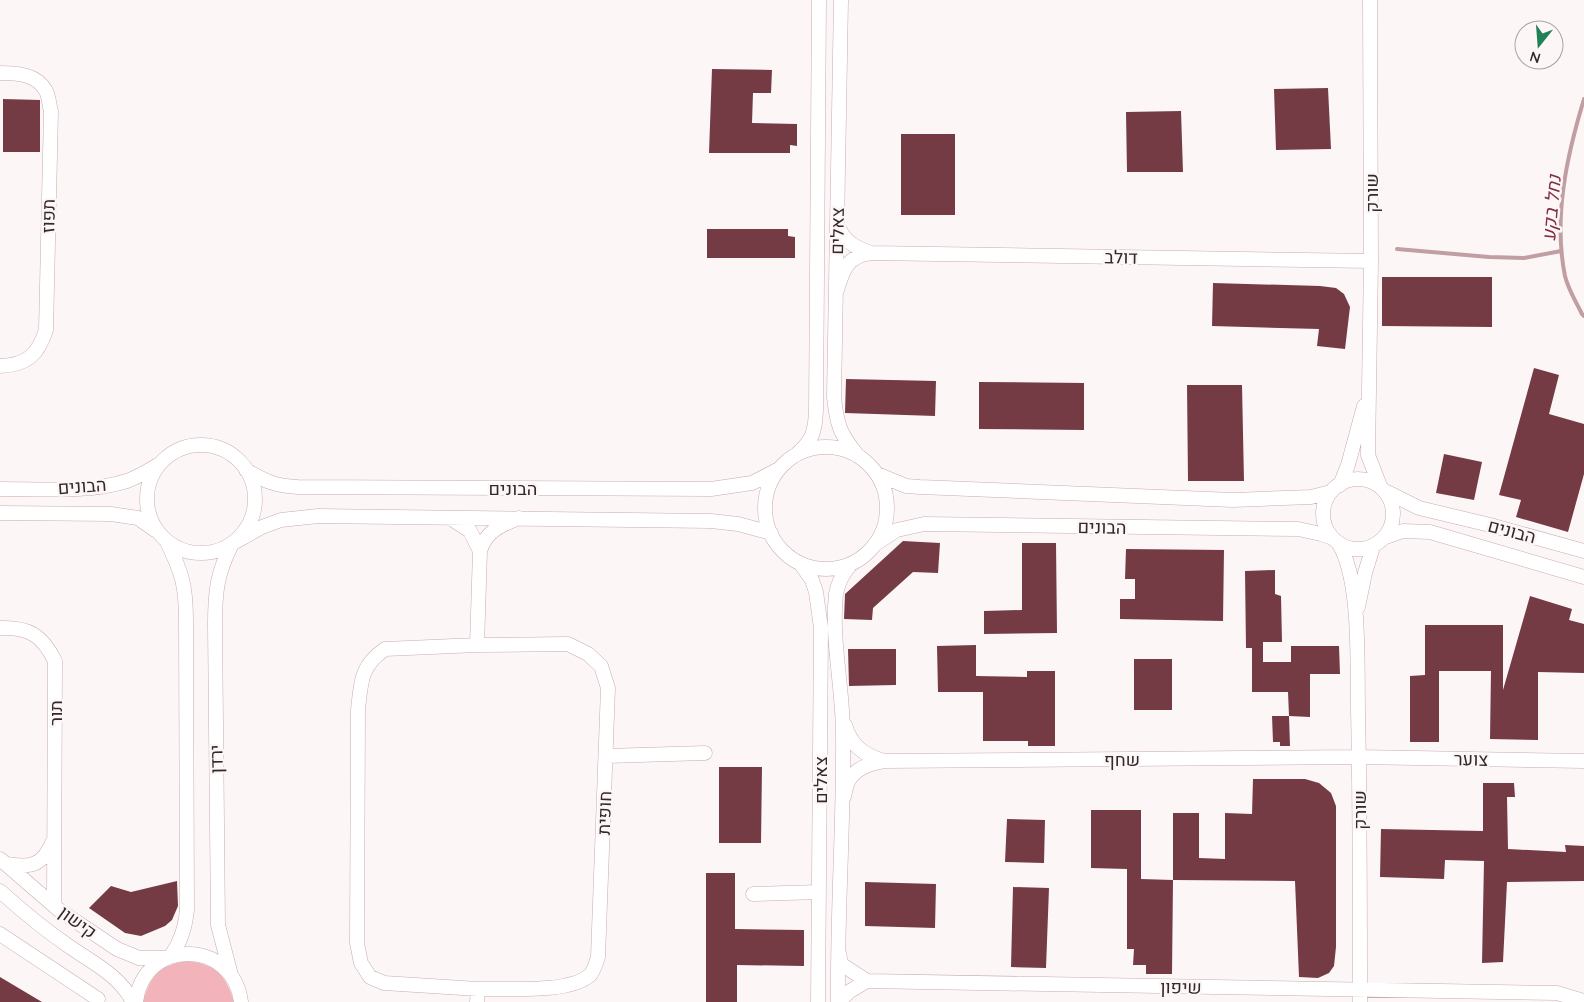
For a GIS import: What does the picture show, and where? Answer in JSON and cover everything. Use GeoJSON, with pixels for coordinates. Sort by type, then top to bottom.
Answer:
{"type":"FeatureCollection","features":[{"type":"Feature","properties":{"kind":"street","name":"צאלים"},"geometry":{"type":"LineString","coordinates":[[798,454],[809,443],[813,434],[816,411],[819,0]]}},
{"type":"Feature","properties":{"kind":"street","name":"צאלים"},"geometry":{"type":"LineString","coordinates":[[841,0],[834,397],[839,428],[843,438],[858,456]]}},
{"type":"Feature","properties":{"kind":"street","name":"שורק"},"geometry":{"type":"LineString","coordinates":[[1370,0],[1371,261],[1368,455],[1382,489]]}},
{"type":"Feature","properties":{"kind":"street","name":"תפוז"},"geometry":{"type":"LineString","coordinates":[[0,72],[16,73],[34,78],[46,91],[51,111],[46,330],[42,344],[32,357],[15,366],[0,366]]}},
{"type":"Feature","properties":{"kind":"street","name":"דולב"},"geometry":{"type":"LineString","coordinates":[[838,225],[842,237],[857,248],[871,254]]}},
{"type":"Feature","properties":{"kind":"street","name":"דולב"},"geometry":{"type":"LineString","coordinates":[[837,290],[845,267],[860,254],[1371,261]]}},
{"type":"Feature","properties":{"kind":"street","name":"שורק"},"geometry":{"type":"LineString","coordinates":[[1335,488],[1348,466],[1369,386]]}},
{"type":"Feature","properties":{"kind":"street"},"geometry":{"type":"LineString","coordinates":[[204,445],[215,447],[237,458],[246,470],[253,483],[256,503],[249,526],[234,542],[212,553],[200,554],[189,552],[176,548],[161,536],[152,524],[147,508],[147,495],[152,475],[159,465],[175,451],[188,446],[204,445]]}},
{"type":"Feature","properties":{"kind":"street"},"geometry":{"type":"LineString","coordinates":[[828,447],[844,450],[858,456],[877,474],[884,488],[887,502],[886,517],[882,531],[875,544],[868,552],[851,564],[834,568],[817,568],[800,563],[788,556],[778,545],[771,533],[766,517],[766,500],[770,484],[779,469],[798,454],[812,449],[828,447]]}},
{"type":"Feature","properties":{"kind":"street","name":"הבונים"},"geometry":{"type":"LineString","coordinates":[[0,489],[106,486],[128,481],[159,465]]}},
{"type":"Feature","properties":{"kind":"street","name":"הבונים"},"geometry":{"type":"LineString","coordinates":[[246,470],[274,485],[298,487],[711,489],[752,483],[779,469]]}},
{"type":"Feature","properties":{"kind":"street","name":"הבונים"},"geometry":{"type":"LineString","coordinates":[[877,474],[892,481],[913,486],[1223,500],[1311,497],[1335,488]]}},
{"type":"Feature","properties":{"kind":"street"},"geometry":{"type":"LineString","coordinates":[[1360,479],[1369,480],[1382,489],[1392,502],[1394,511],[1391,528],[1386,537],[1373,547],[1363,550],[1353,550],[1336,541],[1326,529],[1323,519],[1326,500],[1335,488],[1350,480],[1360,479]]}},
{"type":"Feature","properties":{"kind":"street","name":"הבונים"},"geometry":{"type":"LineString","coordinates":[[1382,489],[1419,508],[1584,551]]}},
{"type":"Feature","properties":{"kind":"street","name":"הבונים"},"geometry":{"type":"LineString","coordinates":[[0,513],[125,515],[138,518],[161,536]]}},
{"type":"Feature","properties":{"kind":"street","name":"הבונים"},"geometry":{"type":"LineString","coordinates":[[234,542],[262,527],[281,520],[318,516],[711,521],[738,524],[771,533]]}},
{"type":"Feature","properties":{"kind":"street"},"geometry":{"type":"LineString","coordinates":[[449,518],[470,531],[480,551]]}},
{"type":"Feature","properties":{"kind":"street"},"geometry":{"type":"LineString","coordinates":[[477,645],[480,551],[486,537],[492,531],[519,518]]}},
{"type":"Feature","properties":{"kind":"street","name":"הבונים"},"geometry":{"type":"LineString","coordinates":[[875,544],[897,530],[924,524],[1298,529],[1321,534],[1336,541]]}},
{"type":"Feature","properties":{"kind":"street","name":"הבונים"},"geometry":{"type":"LineString","coordinates":[[1386,537],[1403,531],[1430,532],[1584,577]]}},
{"type":"Feature","properties":{"kind":"street","name":"ירדן"},"geometry":{"type":"LineString","coordinates":[[161,536],[178,564],[185,590],[186,621],[187,910],[184,933],[180,944],[170,957]]}},
{"type":"Feature","properties":{"kind":"street","name":"שורק"},"geometry":{"type":"LineString","coordinates":[[1336,541],[1346,556],[1356,617],[1359,757],[1360,996]]}},
{"type":"Feature","properties":{"kind":"street","name":"ירדן"},"geometry":{"type":"LineString","coordinates":[[234,542],[222,562],[219,572],[215,616],[218,925],[231,975],[241,1000]]}},
{"type":"Feature","properties":{"kind":"street","name":"שורק"},"geometry":{"type":"LineString","coordinates":[[1356,617],[1365,573],[1373,547]]}},
{"type":"Feature","properties":{"kind":"street","name":"צאלים"},"geometry":{"type":"LineString","coordinates":[[800,563],[812,580],[816,592],[821,628],[818,1002]]}},
{"type":"Feature","properties":{"kind":"street","name":"צאלים"},"geometry":{"type":"LineString","coordinates":[[838,1002],[837,947],[844,797],[843,719],[835,618],[836,592],[844,573],[851,564]]}},
{"type":"Feature","properties":{"kind":"street","name":"תור"},"geometry":{"type":"LineString","coordinates":[[0,628],[11,627],[31,632],[46,644],[55,661],[54,905]]}},
{"type":"Feature","properties":{"kind":"street","name":"חופית"},"geometry":{"type":"LineString","coordinates":[[568,644],[588,654],[601,666],[608,688],[606,756],[598,957],[591,974],[575,984],[556,988],[477,995],[384,983],[370,977],[361,963],[357,943],[358,710],[362,678],[372,658],[385,649],[568,644]]}},
{"type":"Feature","properties":{"kind":"street","name":"שחף"},"geometry":{"type":"LineString","coordinates":[[843,719],[851,740],[856,746],[871,757],[885,761]]}},
{"type":"Feature","properties":{"kind":"street"},"geometry":{"type":"LineString","coordinates":[[606,756],[704,753]]}},
{"type":"Feature","properties":{"kind":"street","name":"שחף"},"geometry":{"type":"LineString","coordinates":[[844,797],[848,781],[856,772],[866,765],[885,761],[1359,757]]}},
{"type":"Feature","properties":{"kind":"street","name":"צוער"},"geometry":{"type":"LineString","coordinates":[[1359,757],[1584,761]]}},
{"type":"Feature","properties":{"kind":"street","name":"תור"},"geometry":{"type":"LineString","coordinates":[[3,862],[22,867],[31,866],[47,855],[55,836]]}},
{"type":"Feature","properties":{"kind":"street","name":"קישון"},"geometry":{"type":"LineString","coordinates":[[3,862],[89,932],[123,952],[139,958],[170,957],[188,954],[204,956],[219,963],[231,975]]}},
{"type":"Feature","properties":{"kind":"street","name":"קישון"},"geometry":{"type":"LineString","coordinates":[[0,891],[48,930],[109,973],[134,1002]]}},
{"type":"Feature","properties":{"kind":"street"},"geometry":{"type":"LineString","coordinates":[[753,894],[819,892]]}},
{"type":"Feature","properties":{"kind":"street"},"geometry":{"type":"LineString","coordinates":[[0,934],[98,999]]}},
{"type":"Feature","properties":{"kind":"street"},"geometry":{"type":"LineString","coordinates":[[837,947],[841,964],[867,981],[850,991],[838,1002]]}},
{"type":"Feature","properties":{"kind":"street"},"geometry":{"type":"LineString","coordinates":[[134,1002],[144,977],[154,966],[170,957]]}},
{"type":"Feature","properties":{"kind":"street","name":"שיפון"},"geometry":{"type":"LineString","coordinates":[[867,981],[1360,996],[1557,993],[1584,1001]]}},
{"type":"Feature","properties":{"kind":"shaded area"},"geometry":{"type":"Polygon","coordinates":[[[187,961],[213,968],[223,978],[234,1002],[143,1002],[149,985],[158,973],[170,965],[187,961]]]}},
{"type":"Feature","properties":{"kind":"building"},"geometry":{"type":"Polygon","coordinates":[[[712,69],[772,70],[771,93],[753,93],[752,123],[797,124],[797,146],[790,145],[790,153],[709,153],[712,69]]]}},
{"type":"Feature","properties":{"kind":"building"},"geometry":{"type":"Polygon","coordinates":[[[1328,88],[1331,149],[1276,150],[1274,89],[1328,88]]]}},
{"type":"Feature","properties":{"kind":"building"},"geometry":{"type":"Polygon","coordinates":[[[3,99],[40,100],[40,152],[3,152],[3,99]]]}},
{"type":"Feature","properties":{"kind":"building"},"geometry":{"type":"Polygon","coordinates":[[[1181,111],[1183,172],[1127,172],[1126,112],[1181,111]]]}},
{"type":"Feature","properties":{"kind":"building"},"geometry":{"type":"Polygon","coordinates":[[[901,134],[955,134],[955,215],[901,215],[901,134]]]}},
{"type":"Feature","properties":{"kind":"building"},"geometry":{"type":"Polygon","coordinates":[[[707,229],[788,229],[788,236],[795,237],[795,258],[707,258],[707,229]]]}},
{"type":"Feature","properties":{"kind":"building"},"geometry":{"type":"Polygon","coordinates":[[[1382,277],[1492,277],[1492,327],[1382,326],[1382,277]]]}},
{"type":"Feature","properties":{"kind":"building"},"geometry":{"type":"Polygon","coordinates":[[[1213,283],[1336,288],[1344,294],[1350,307],[1345,349],[1317,346],[1319,329],[1212,326],[1213,283]]]}},
{"type":"Feature","properties":{"kind":"building"},"geometry":{"type":"Polygon","coordinates":[[[1534,368],[1559,375],[1549,414],[1584,424],[1584,474],[1568,532],[1516,517],[1521,500],[1499,495],[1534,368]]]}},
{"type":"Feature","properties":{"kind":"building"},"geometry":{"type":"Polygon","coordinates":[[[846,379],[936,381],[935,416],[845,413],[846,379]]]}},
{"type":"Feature","properties":{"kind":"building"},"geometry":{"type":"Polygon","coordinates":[[[979,382],[1084,383],[1084,430],[979,429],[979,382]]]}},
{"type":"Feature","properties":{"kind":"building"},"geometry":{"type":"Polygon","coordinates":[[[1187,385],[1242,385],[1244,481],[1188,481],[1187,385]]]}},
{"type":"Feature","properties":{"kind":"building"},"geometry":{"type":"Polygon","coordinates":[[[1444,454],[1482,462],[1474,500],[1436,493],[1444,454]]]}},
{"type":"Feature","properties":{"kind":"building"},"geometry":{"type":"Polygon","coordinates":[[[903,541],[940,543],[938,573],[913,572],[873,608],[872,620],[844,619],[845,594],[903,541]]]}},
{"type":"Feature","properties":{"kind":"building"},"geometry":{"type":"Polygon","coordinates":[[[1022,543],[1056,543],[1057,633],[984,634],[984,611],[1022,610],[1022,543]]]}},
{"type":"Feature","properties":{"kind":"building"},"geometry":{"type":"Polygon","coordinates":[[[1126,549],[1224,550],[1223,621],[1120,619],[1120,599],[1135,599],[1135,579],[1125,579],[1126,549]]]}},
{"type":"Feature","properties":{"kind":"building"},"geometry":{"type":"Polygon","coordinates":[[[1275,570],[1275,594],[1281,596],[1282,642],[1263,642],[1263,662],[1291,662],[1291,646],[1339,646],[1340,674],[1310,674],[1310,717],[1289,716],[1288,692],[1252,692],[1252,648],[1246,648],[1245,571],[1275,570]]]}},
{"type":"Feature","properties":{"kind":"building"},"geometry":{"type":"Polygon","coordinates":[[[1530,596],[1572,609],[1569,620],[1584,624],[1584,673],[1538,672],[1538,740],[1490,739],[1491,671],[1439,671],[1439,742],[1410,742],[1410,676],[1425,675],[1425,625],[1503,625],[1503,690],[1530,596]]]}},
{"type":"Feature","properties":{"kind":"building"},"geometry":{"type":"Polygon","coordinates":[[[976,645],[976,676],[1027,677],[1027,671],[1055,671],[1055,746],[1028,746],[1028,741],[983,741],[983,692],[938,692],[937,646],[976,645]]]}},
{"type":"Feature","properties":{"kind":"building"},"geometry":{"type":"Polygon","coordinates":[[[848,649],[896,649],[896,685],[849,686],[848,649]]]}},
{"type":"Feature","properties":{"kind":"building"},"geometry":{"type":"Polygon","coordinates":[[[1134,659],[1172,659],[1172,710],[1134,710],[1134,659]]]}},
{"type":"Feature","properties":{"kind":"building"},"geometry":{"type":"Polygon","coordinates":[[[1272,716],[1289,716],[1290,746],[1280,746],[1280,742],[1273,742],[1272,716]]]}},
{"type":"Feature","properties":{"kind":"building"},"geometry":{"type":"Polygon","coordinates":[[[719,767],[762,767],[761,843],[719,843],[719,767]]]}},
{"type":"Feature","properties":{"kind":"building"},"geometry":{"type":"Polygon","coordinates":[[[1253,779],[1305,779],[1319,783],[1331,793],[1336,806],[1336,947],[1334,966],[1329,973],[1318,978],[1299,977],[1295,881],[1173,880],[1173,813],[1199,813],[1199,858],[1225,859],[1225,813],[1252,814],[1253,779]]]}},
{"type":"Feature","properties":{"kind":"building"},"geometry":{"type":"Polygon","coordinates":[[[1483,783],[1514,783],[1515,797],[1507,797],[1508,849],[1566,852],[1565,845],[1584,846],[1584,881],[1507,882],[1503,962],[1482,963],[1484,861],[1445,860],[1444,879],[1380,877],[1381,829],[1483,831],[1483,783]]]}},
{"type":"Feature","properties":{"kind":"building"},"geometry":{"type":"Polygon","coordinates":[[[1091,810],[1141,810],[1141,879],[1173,880],[1172,974],[1146,974],[1146,965],[1133,965],[1134,949],[1127,949],[1127,869],[1091,868],[1091,810]]]}},
{"type":"Feature","properties":{"kind":"building"},"geometry":{"type":"Polygon","coordinates":[[[1007,819],[1045,820],[1044,863],[1005,862],[1007,819]]]}},
{"type":"Feature","properties":{"kind":"building"},"geometry":{"type":"Polygon","coordinates":[[[706,873],[735,873],[735,929],[804,930],[804,966],[737,965],[737,1002],[706,1002],[706,873]]]}},
{"type":"Feature","properties":{"kind":"building"},"geometry":{"type":"Polygon","coordinates":[[[177,881],[178,906],[172,920],[165,926],[141,936],[125,933],[89,908],[111,886],[131,892],[177,881]]]}},
{"type":"Feature","properties":{"kind":"building"},"geometry":{"type":"Polygon","coordinates":[[[865,882],[936,884],[935,928],[865,926],[865,882]]]}},
{"type":"Feature","properties":{"kind":"building"},"geometry":{"type":"Polygon","coordinates":[[[1013,887],[1049,888],[1046,968],[1011,967],[1013,887]]]}},
{"type":"Feature","properties":{"kind":"building"},"geometry":{"type":"Polygon","coordinates":[[[0,977],[42,1002],[0,1002],[0,977]]]}},
{"type":"Feature","properties":{"kind":"waterway","name":"נחל בקע"},"geometry":{"type":"LineString","coordinates":[[1584,99],[1567,164],[1561,209],[1562,254],[1566,281],[1584,316]]}},
{"type":"Feature","properties":{"kind":"waterway"},"geometry":{"type":"LineString","coordinates":[[1397,249],[1524,258],[1561,251]]}}]}
